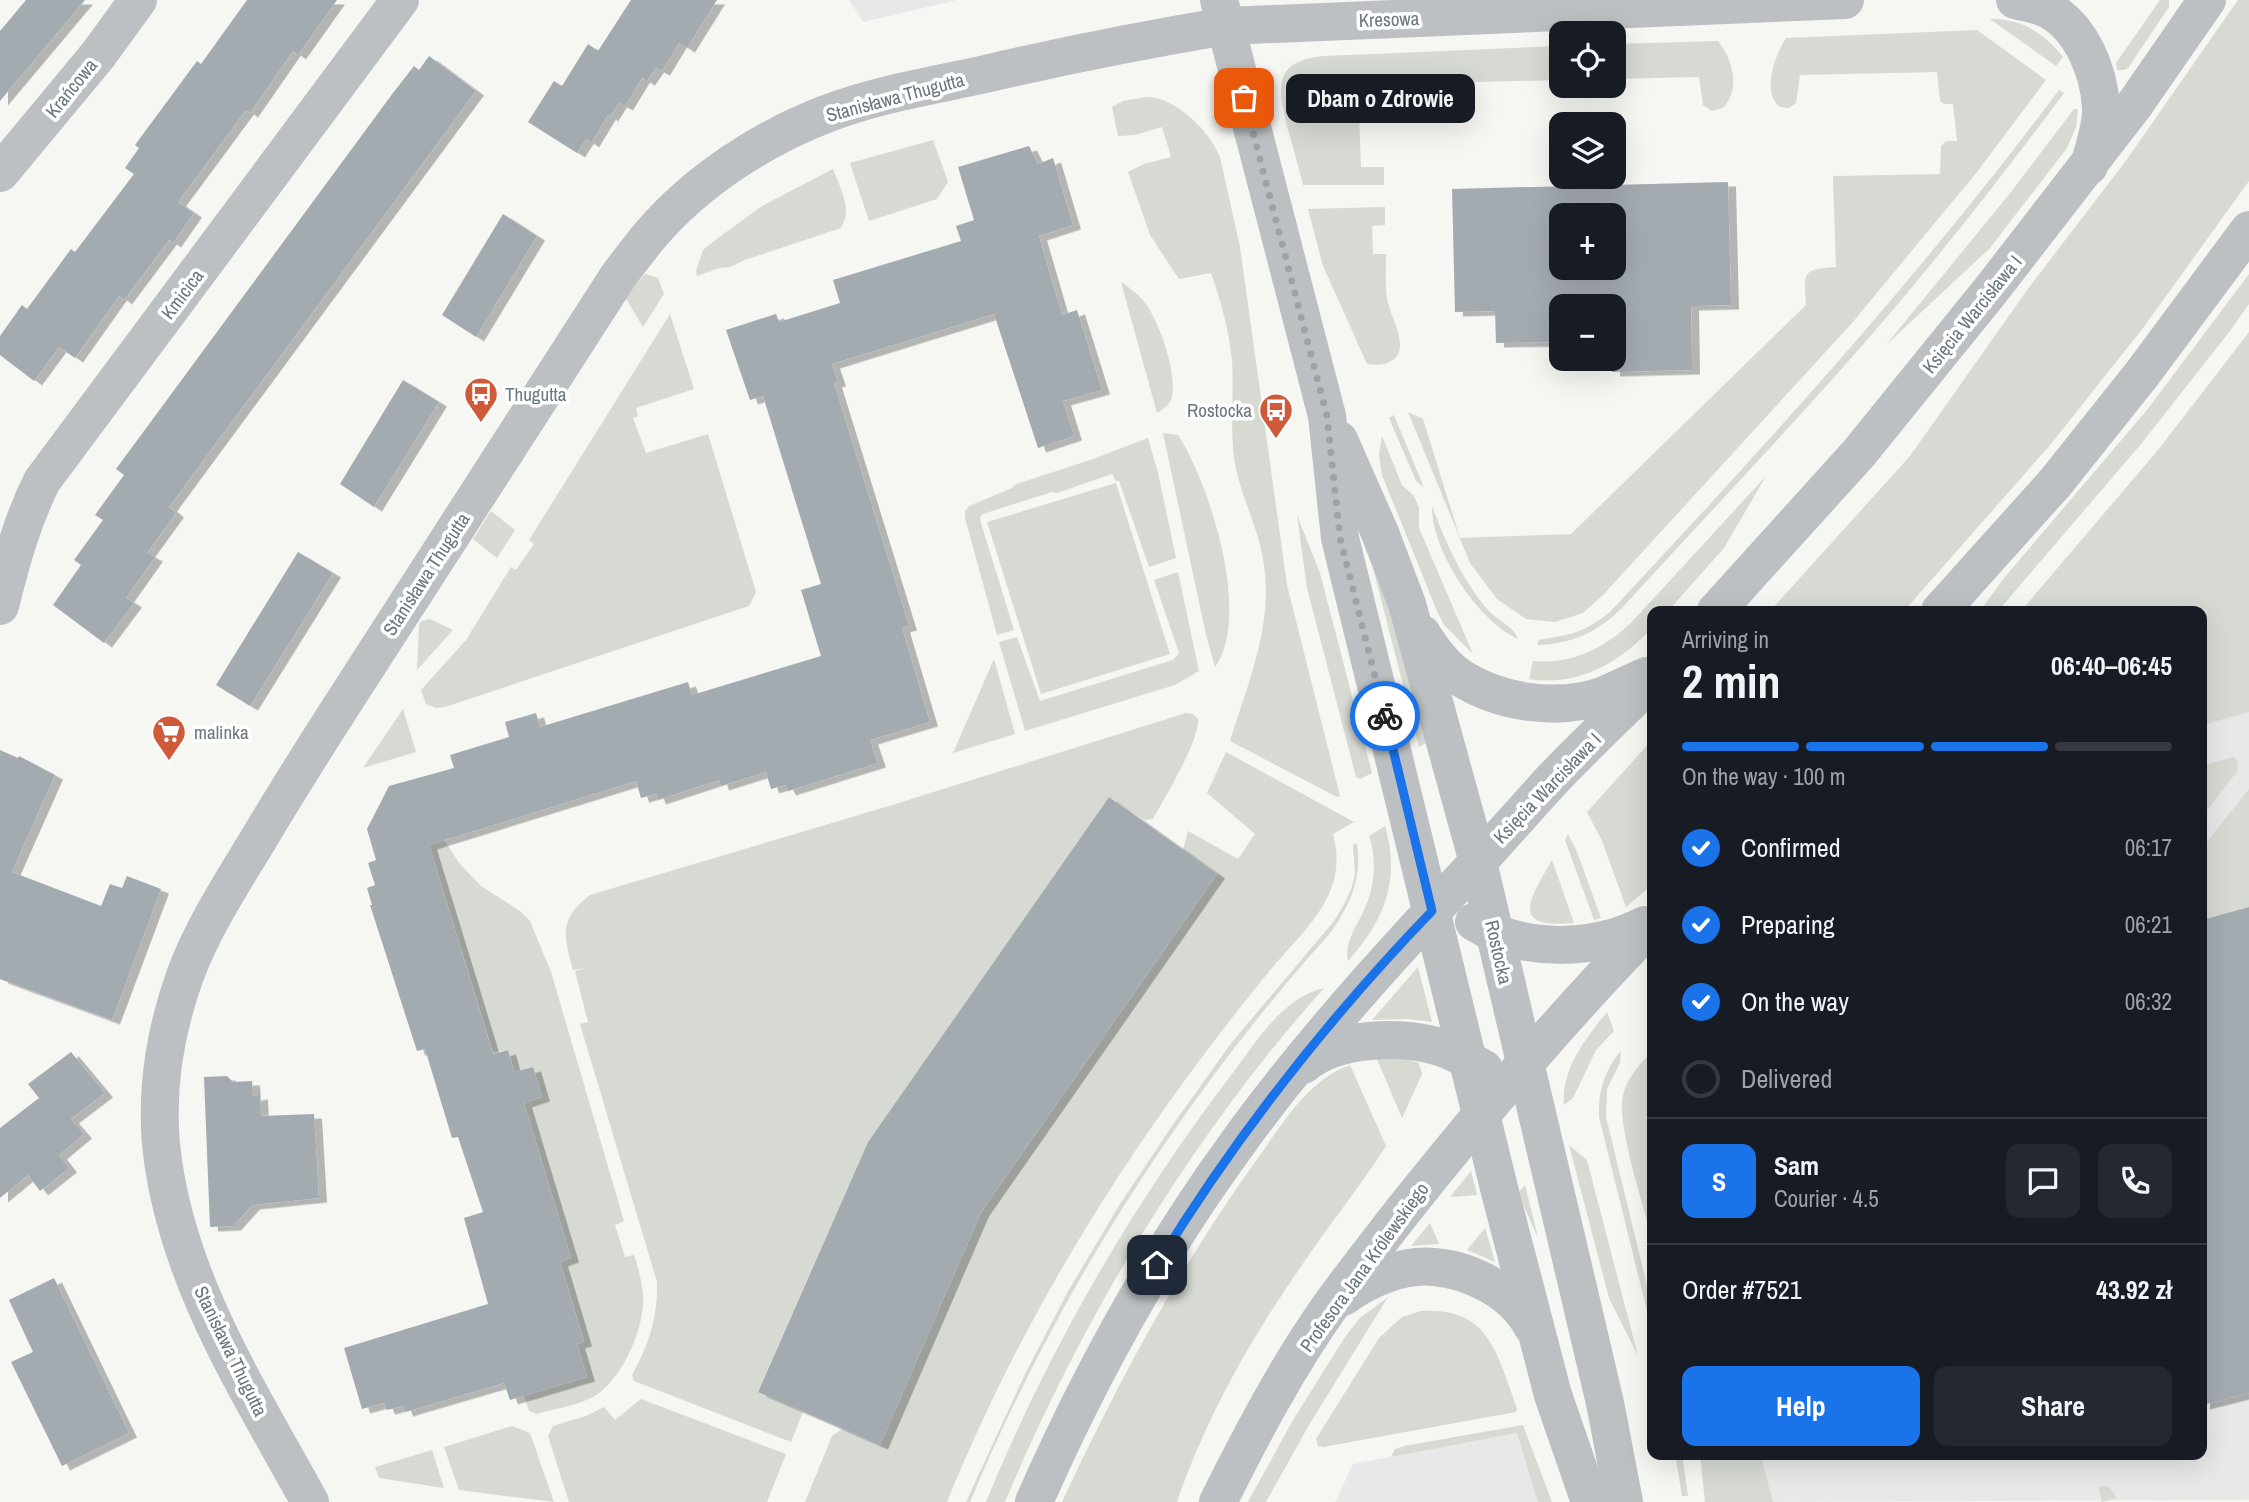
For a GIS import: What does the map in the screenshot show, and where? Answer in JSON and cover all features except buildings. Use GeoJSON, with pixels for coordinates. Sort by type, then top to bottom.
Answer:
{"type":"FeatureCollection","features":[{"type":"Feature","properties":{"kind":"street","name":"Krańcowa"},"geometry":{"type":"LineString","coordinates":[[0,173],[98,55],[138,0]]}},
{"type":"Feature","properties":{"kind":"street","name":"Kmicica"},"geometry":{"type":"LineString","coordinates":[[0,606],[15,546],[28,510],[43,481],[400,0]]}},
{"type":"Feature","properties":{"kind":"street","name":"Kresowa"},"geometry":{"type":"LineString","coordinates":[[1222,13],[1845,0]]}},
{"type":"Feature","properties":{"kind":"street"},"geometry":{"type":"LineString","coordinates":[[2015,0],[2048,10],[2070,28],[2086,52],[2095,74],[2101,108],[2098,135],[2089,166]]}},
{"type":"Feature","properties":{"kind":"street","name":"Księcia Warcisława I"},"geometry":{"type":"LineString","coordinates":[[1721,606],[1859,453],[2046,222],[2207,0]]}},
{"type":"Feature","properties":{"kind":"street","name":"Rostocka"},"geometry":{"type":"LineString","coordinates":[[1222,13],[1327,416],[1340,538],[1419,859],[1438,905],[1468,1060],[1539,1342],[1565,1436],[1590,1502]]}},
{"type":"Feature","properties":{"kind":"street","name":"Stanisława Thugutta"},"geometry":{"type":"LineString","coordinates":[[310,1502],[224,1345],[198,1288],[167,1184],[161,1144],[160,1105],[168,1035],[187,970],[216,909],[295,776],[619,275],[652,233],[682,202],[746,154],[781,134],[826,114],[875,99],[1080,52],[1222,13]]}},
{"type":"Feature","properties":{"kind":"street"},"geometry":{"type":"LineString","coordinates":[[1944,606],[2063,472],[2142,374],[2249,230]]}},
{"type":"Feature","properties":{"kind":"street","name":"Rostocka"},"geometry":{"type":"LineString","coordinates":[[1327,416],[1380,533],[1412,620],[1478,862],[1494,932],[1516,1073],[1545,1146],[1605,1403],[1624,1502]]}},
{"type":"Feature","properties":{"kind":"street"},"geometry":{"type":"LineString","coordinates":[[1412,620],[1437,657],[1460,678],[1489,692],[1515,700],[1541,703],[1574,701],[1601,696],[1647,676]]}},
{"type":"Feature","properties":{"kind":"street","name":"Księcia Warcisława I"},"geometry":{"type":"LineString","coordinates":[[1438,905],[1552,779],[1647,685]]}},
{"type":"Feature","properties":{"kind":"street"},"geometry":{"type":"LineString","coordinates":[[1034,1502],[1069,1426],[1135,1301],[1235,1146],[1354,996],[1438,905],[1458,912],[1494,932],[1542,943],[1593,944],[1623,936],[1647,925]]}},
{"type":"Feature","properties":{"kind":"street"},"geometry":{"type":"LineString","coordinates":[[1482,1114],[1562,1019],[1647,928]]}},
{"type":"Feature","properties":{"kind":"street"},"geometry":{"type":"LineString","coordinates":[[1284,1081],[1309,1060],[1334,1049],[1358,1042],[1403,1040],[1438,1046],[1468,1060],[1516,1073]]}},
{"type":"Feature","properties":{"kind":"street","name":"Profesora Jana Królewskiego"},"geometry":{"type":"LineString","coordinates":[[1218,1502],[1275,1394],[1330,1306],[1482,1114]]}},
{"type":"Feature","properties":{"kind":"street","name":"Rostocka"},"geometry":{"type":"LineString","coordinates":[[1330,1306],[1369,1280],[1393,1272],[1434,1267],[1478,1279],[1498,1289],[1517,1304],[1530,1322],[1539,1342]]}},
{"type":"Feature","properties":{"kind":"shaded area"},"geometry":{"type":"Polygon","coordinates":[[[849,0],[957,0],[863,22],[849,0]]]}},
{"type":"Feature","properties":{"kind":"shaded area"},"geometry":{"type":"Polygon","coordinates":[[[2160,0],[2169,0],[2169,7],[2128,68],[2117,70],[2116,63],[2160,0]]]}},
{"type":"Feature","properties":{"kind":"shaded area"},"geometry":{"type":"Polygon","coordinates":[[[2238,0],[2249,0],[2249,181],[2143,328],[2051,444],[1908,606],[1775,606],[1910,456],[2030,286],[2125,162],[2238,0]]]}},
{"type":"Feature","properties":{"kind":"shaded area"},"geometry":{"type":"Polygon","coordinates":[[[1990,19],[2022,24],[2040,34],[2063,57],[2056,66],[1990,19]]]}},
{"type":"Feature","properties":{"kind":"shaded area"},"geometry":{"type":"Polygon","coordinates":[[[1977,30],[2046,80],[1977,172],[1852,323],[1604,594],[1583,613],[1555,622],[1526,619],[1497,599],[1470,563],[1408,412],[1423,419],[1460,538],[1571,534],[1806,305],[1807,275],[1816,269],[1836,267],[1833,176],[1940,174],[1941,146],[1946,141],[1957,141],[1953,104],[1940,101],[1937,72],[1800,75],[1796,103],[1789,108],[1780,107],[1771,93],[1771,83],[1774,64],[1786,38],[1977,30]]]}},
{"type":"Feature","properties":{"kind":"shaded area"},"geometry":{"type":"Polygon","coordinates":[[[1718,41],[1728,57],[1733,74],[1729,100],[1723,108],[1712,111],[1703,105],[1699,77],[1626,79],[1626,44],[1718,41]]]}},
{"type":"Feature","properties":{"kind":"shaded area"},"geometry":{"type":"Polygon","coordinates":[[[1549,47],[1549,80],[1358,85],[1361,167],[1384,167],[1384,185],[1303,185],[1287,126],[1281,88],[1283,78],[1296,63],[1324,56],[1549,47]]]}},
{"type":"Feature","properties":{"kind":"shaded area"},"geometry":{"type":"Polygon","coordinates":[[[2059,90],[2064,93],[1903,298],[1799,416],[1621,609],[1602,625],[1582,636],[1537,645],[1539,640],[1584,629],[1610,612],[1727,486],[1898,292],[2007,159],[2059,90]]]}},
{"type":"Feature","properties":{"kind":"shaded area"},"geometry":{"type":"Polygon","coordinates":[[[1146,97],[1168,102],[1190,117],[1200,126],[1220,157],[1240,247],[1287,585],[1340,796],[1337,797],[1230,741],[1252,672],[1263,626],[1266,602],[1262,554],[1236,469],[1232,433],[1232,361],[1227,327],[1215,284],[1211,273],[1179,279],[1150,235],[1128,172],[1144,164],[1171,157],[1162,127],[1135,135],[1118,136],[1112,107],[1123,101],[1146,97]]]}},
{"type":"Feature","properties":{"kind":"shaded area"},"geometry":{"type":"Polygon","coordinates":[[[2074,109],[2078,109],[2076,127],[2067,148],[1990,248],[1886,345],[2011,192],[2074,109]]]}},
{"type":"Feature","properties":{"kind":"shaded area"},"geometry":{"type":"Polygon","coordinates":[[[933,140],[948,182],[937,199],[869,221],[850,163],[933,140]]]}},
{"type":"Feature","properties":{"kind":"shaded area"},"geometry":{"type":"Polygon","coordinates":[[[833,169],[846,206],[841,228],[697,276],[703,250],[718,238],[762,206],[833,169]]]}},
{"type":"Feature","properties":{"kind":"shaded area"},"geometry":{"type":"Polygon","coordinates":[[[1385,207],[1385,225],[1372,226],[1373,254],[1386,254],[1387,298],[1398,330],[1400,347],[1393,360],[1374,365],[1367,364],[1323,266],[1308,209],[1385,207]]]}},
{"type":"Feature","properties":{"kind":"shaded area"},"geometry":{"type":"Polygon","coordinates":[[[645,274],[658,278],[664,294],[643,327],[625,297],[645,274]]]}},
{"type":"Feature","properties":{"kind":"shaded area"},"geometry":{"type":"Polygon","coordinates":[[[2249,274],[2249,304],[2141,444],[2002,606],[1984,606],[2004,578],[2147,410],[2249,274]]]}},
{"type":"Feature","properties":{"kind":"shaded area"},"geometry":{"type":"Polygon","coordinates":[[[1121,282],[1134,291],[1151,312],[1170,362],[1172,397],[1168,405],[1157,413],[1121,282]]]}},
{"type":"Feature","properties":{"kind":"shaded area"},"geometry":{"type":"Polygon","coordinates":[[[670,314],[694,389],[636,408],[638,416],[633,418],[646,453],[708,434],[756,592],[749,606],[445,707],[436,708],[426,704],[421,690],[466,640],[511,567],[516,570],[534,544],[529,540],[670,314]]]}},
{"type":"Feature","properties":{"kind":"shaded area"},"geometry":{"type":"Polygon","coordinates":[[[2249,332],[2249,712],[2207,724],[2207,606],[2025,606],[2158,450],[2249,332]]]}},
{"type":"Feature","properties":{"kind":"shaded area"},"geometry":{"type":"Polygon","coordinates":[[[1394,415],[1424,488],[1416,481],[1389,418],[1394,415]]]}},
{"type":"Feature","properties":{"kind":"shaded area"},"geometry":{"type":"Polygon","coordinates":[[[1163,433],[1178,435],[1190,456],[1213,516],[1222,550],[1228,584],[1229,616],[1225,644],[1215,667],[1206,635],[1163,433]]]}},
{"type":"Feature","properties":{"kind":"shaded area"},"geometry":{"type":"Polygon","coordinates":[[[1382,436],[1402,485],[1414,496],[1419,508],[1419,528],[1473,654],[1444,625],[1437,611],[1382,475],[1379,455],[1382,436]]]}},
{"type":"Feature","properties":{"kind":"shaded area"},"geometry":{"type":"Polygon","coordinates":[[[1148,438],[1176,558],[1149,567],[1119,481],[1116,481],[1112,474],[983,514],[980,517],[981,523],[1014,630],[997,635],[965,511],[969,506],[1014,485],[1148,438]]]}},
{"type":"Feature","properties":{"kind":"shaded area"},"geometry":{"type":"Polygon","coordinates":[[[2249,462],[2249,1500],[1751,1502],[1740,1460],[2207,1460],[2207,606],[2204,606],[2249,462]]]}},
{"type":"Feature","properties":{"kind":"shaded area"},"geometry":{"type":"Polygon","coordinates":[[[1766,476],[1724,548],[1672,606],[1647,606],[1647,633],[1640,640],[1612,661],[1581,675],[1565,679],[1529,679],[1533,661],[1561,660],[1585,653],[1608,641],[1630,624],[1766,476]]]}},
{"type":"Feature","properties":{"kind":"shaded area"},"geometry":{"type":"Polygon","coordinates":[[[1116,483],[1170,654],[1041,694],[987,522],[1116,483]]]}},
{"type":"Feature","properties":{"kind":"shaded area"},"geometry":{"type":"Polygon","coordinates":[[[1432,506],[1469,585],[1487,609],[1513,631],[1518,639],[1488,617],[1460,582],[1439,543],[1432,506]]]}},
{"type":"Feature","properties":{"kind":"shaded area"},"geometry":{"type":"Polygon","coordinates":[[[491,511],[515,530],[497,558],[473,539],[491,511]]]}},
{"type":"Feature","properties":{"kind":"shaded area"},"geometry":{"type":"Polygon","coordinates":[[[1297,515],[1320,573],[1372,773],[1360,779],[1356,777],[1307,588],[1297,515]]]}},
{"type":"Feature","properties":{"kind":"shaded area"},"geometry":{"type":"Polygon","coordinates":[[[1364,533],[1379,570],[1426,743],[1419,747],[1364,533]]]}},
{"type":"Feature","properties":{"kind":"shaded area"},"geometry":{"type":"Polygon","coordinates":[[[1178,572],[1199,671],[1175,685],[1025,731],[999,642],[1017,637],[1040,701],[1173,660],[1179,653],[1154,580],[1178,572]]]}},
{"type":"Feature","properties":{"kind":"shaded area"},"geometry":{"type":"Polygon","coordinates":[[[430,619],[453,630],[417,670],[419,624],[430,619]]]}},
{"type":"Feature","properties":{"kind":"shaded area"},"geometry":{"type":"Polygon","coordinates":[[[994,659],[1015,734],[953,753],[994,659]]]}},
{"type":"Feature","properties":{"kind":"shaded area"},"geometry":{"type":"Polygon","coordinates":[[[403,709],[416,752],[363,768],[403,709]]]}},
{"type":"Feature","properties":{"kind":"shaded area"},"geometry":{"type":"Polygon","coordinates":[[[1186,713],[1193,714],[1198,719],[1197,729],[1180,769],[1153,819],[1145,820],[1109,797],[868,1142],[758,1391],[803,1412],[791,1442],[634,1381],[632,1375],[648,1341],[654,1318],[657,1282],[580,1024],[588,1022],[575,971],[585,968],[573,970],[566,937],[568,920],[573,912],[590,895],[889,806],[1186,713]]]}},
{"type":"Feature","properties":{"kind":"shaded area"},"geometry":{"type":"Polygon","coordinates":[[[1647,746],[1647,889],[1626,907],[1602,841],[1587,812],[1647,746]]]}},
{"type":"Feature","properties":{"kind":"shaded area"},"geometry":{"type":"Polygon","coordinates":[[[1226,752],[1354,822],[1333,834],[1337,856],[1335,876],[1320,911],[1267,974],[1173,1097],[1087,1226],[1011,1361],[947,1502],[805,1502],[832,1436],[842,1429],[880,1444],[981,1212],[1217,874],[1183,850],[1188,831],[1238,859],[1255,834],[1207,793],[1226,752]]]}},
{"type":"Feature","properties":{"kind":"shaded area"},"geometry":{"type":"Polygon","coordinates":[[[2233,757],[2238,761],[2237,772],[2207,810],[2207,765],[2233,757]]]}},
{"type":"Feature","properties":{"kind":"shaded area"},"geometry":{"type":"Polygon","coordinates":[[[2249,789],[2249,907],[2207,919],[2207,842],[2249,789]]]}},
{"type":"Feature","properties":{"kind":"shaded area"},"geometry":{"type":"Polygon","coordinates":[[[1385,826],[1391,864],[1386,899],[1371,931],[1348,961],[1349,941],[1368,901],[1373,883],[1374,864],[1369,836],[1385,826]]]}},
{"type":"Feature","properties":{"kind":"shaded area"},"geometry":{"type":"Polygon","coordinates":[[[1568,834],[1601,918],[1594,920],[1565,840],[1568,834]]]}},
{"type":"Feature","properties":{"kind":"shaded area"},"geometry":{"type":"Polygon","coordinates":[[[443,838],[459,863],[481,886],[520,911],[530,921],[551,972],[624,1221],[615,1225],[625,1257],[634,1255],[641,1281],[643,1310],[640,1324],[629,1353],[613,1379],[593,1397],[536,1414],[529,1411],[522,1390],[553,1387],[587,1377],[577,1344],[584,1341],[560,1262],[571,1258],[524,1103],[542,1097],[533,1067],[514,1072],[508,1050],[493,1052],[428,842],[443,838]]]}},
{"type":"Feature","properties":{"kind":"shaded area"},"geometry":{"type":"Polygon","coordinates":[[[1357,843],[1358,868],[1354,890],[1339,921],[1224,1062],[1127,1201],[1042,1348],[970,1502],[966,1502],[1025,1374],[1067,1293],[1120,1204],[1232,1042],[1334,921],[1343,906],[1355,874],[1353,845],[1357,843]]]}},
{"type":"Feature","properties":{"kind":"shaded area"},"geometry":{"type":"Polygon","coordinates":[[[1552,860],[1574,923],[1553,924],[1539,921],[1532,916],[1532,898],[1552,860]]]}},
{"type":"Feature","properties":{"kind":"shaded area"},"geometry":{"type":"Polygon","coordinates":[[[1418,967],[1432,1022],[1408,1019],[1372,1020],[1418,967]]]}},
{"type":"Feature","properties":{"kind":"shaded area"},"geometry":{"type":"Polygon","coordinates":[[[1324,988],[1275,1045],[1185,1168],[1105,1298],[1035,1433],[1005,1502],[986,1502],[1036,1390],[1064,1336],[1125,1229],[1158,1178],[1270,1024],[1295,1002],[1324,988]]]}},
{"type":"Feature","properties":{"kind":"shaded area"},"geometry":{"type":"Polygon","coordinates":[[[1607,1012],[1614,1031],[1596,1050],[1573,1098],[1564,1105],[1566,1079],[1571,1067],[1583,1043],[1607,1012]]]}},
{"type":"Feature","properties":{"kind":"shaded area"},"geometry":{"type":"Polygon","coordinates":[[[1621,1051],[1620,1063],[1607,1089],[1606,1117],[1647,1285],[1647,1311],[1599,1117],[1603,1082],[1621,1051]]]}},
{"type":"Feature","properties":{"kind":"shaded area"},"geometry":{"type":"Polygon","coordinates":[[[1647,1057],[1647,1221],[1627,1144],[1622,1108],[1623,1095],[1647,1057]]]}},
{"type":"Feature","properties":{"kind":"shaded area"},"geometry":{"type":"Polygon","coordinates":[[[1403,1058],[1419,1063],[1422,1074],[1402,1118],[1377,1059],[1403,1058]]]}},
{"type":"Feature","properties":{"kind":"shaded area"},"geometry":{"type":"Polygon","coordinates":[[[1350,1065],[1386,1146],[1291,1281],[1253,1341],[1203,1436],[1177,1502],[1062,1502],[1152,1325],[1229,1199],[1298,1104],[1321,1081],[1350,1065]]]}},
{"type":"Feature","properties":{"kind":"shaded area"},"geometry":{"type":"Polygon","coordinates":[[[1569,1145],[1587,1160],[1638,1356],[1609,1298],[1569,1145]]]}},
{"type":"Feature","properties":{"kind":"shaded area"},"geometry":{"type":"Polygon","coordinates":[[[1471,1171],[1477,1195],[1450,1197],[1471,1171]]]}},
{"type":"Feature","properties":{"kind":"shaded area"},"geometry":{"type":"Polygon","coordinates":[[[1525,1185],[1538,1238],[1518,1193],[1525,1185]]]}},
{"type":"Feature","properties":{"kind":"shaded area"},"geometry":{"type":"Polygon","coordinates":[[[1430,1223],[1439,1244],[1411,1246],[1430,1223]]]}},
{"type":"Feature","properties":{"kind":"shaded area"},"geometry":{"type":"Polygon","coordinates":[[[1485,1228],[1495,1262],[1467,1250],[1485,1228]]]}},
{"type":"Feature","properties":{"kind":"shaded area"},"geometry":{"type":"Polygon","coordinates":[[[1388,1297],[1309,1425],[1266,1502],[1248,1502],[1293,1420],[1345,1337],[1360,1318],[1388,1297]]]}},
{"type":"Feature","properties":{"kind":"shaded area"},"geometry":{"type":"Polygon","coordinates":[[[1421,1311],[1444,1312],[1462,1317],[1476,1326],[1496,1353],[1517,1408],[1516,1412],[1318,1446],[1316,1439],[1379,1338],[1402,1317],[1421,1311]]]}},
{"type":"Feature","properties":{"kind":"shaded area"},"geometry":{"type":"Polygon","coordinates":[[[641,1399],[786,1454],[767,1502],[569,1502],[548,1436],[553,1426],[586,1416],[604,1407],[615,1420],[641,1399]]]}},
{"type":"Feature","properties":{"kind":"shaded area"},"geometry":{"type":"Polygon","coordinates":[[[1523,1425],[1552,1502],[1538,1502],[1517,1433],[1391,1457],[1395,1449],[1404,1446],[1523,1425]]]}},
{"type":"Feature","properties":{"kind":"shaded area"},"geometry":{"type":"Polygon","coordinates":[[[512,1426],[530,1433],[554,1502],[459,1490],[444,1447],[512,1426]]]}},
{"type":"Feature","properties":{"kind":"shaded area"},"geometry":{"type":"Polygon","coordinates":[[[1518,1433],[1538,1502],[1335,1502],[1353,1464],[1518,1433]]]}},
{"type":"Feature","properties":{"kind":"shaded area"},"geometry":{"type":"Polygon","coordinates":[[[432,1450],[444,1488],[379,1478],[375,1467],[432,1450]]]}},
{"type":"Feature","properties":{"kind":"shaded area"},"geometry":{"type":"Polygon","coordinates":[[[1676,1460],[1683,1460],[1688,1496],[1682,1496],[1676,1460]]]}},
{"type":"Feature","properties":{"kind":"shaded area"},"geometry":{"type":"Polygon","coordinates":[[[1701,1460],[1762,1460],[1773,1502],[1705,1502],[1701,1460]]]}},
{"type":"Feature","properties":{"kind":"shaded area"},"geometry":{"type":"Polygon","coordinates":[[[2098,1487],[2110,1488],[2117,1498],[2102,1502],[2098,1487]]]}},
{"type":"Feature","properties":{"kind":"way so far"},"geometry":{"type":"LineString","coordinates":[[1244,98],[1327,416],[1340,538],[1385,716]]}},
{"type":"Feature","properties":{"kind":"place","name":"Dbam o Zdrowie"},"geometry":{"type":"Point","coordinates":[1244,98]}},
{"type":"Feature","properties":{"kind":"place","name":"Thugutta"},"geometry":{"type":"Point","coordinates":[481,424]}},
{"type":"Feature","properties":{"kind":"place","name":"Rostocka"},"geometry":{"type":"Point","coordinates":[1276,440]}},
{"type":"Feature","properties":{"kind":"place","name":"malinka"},"geometry":{"type":"Point","coordinates":[169,762]}},
{"type":"Feature","properties":{"kind":"route"},"geometry":{"type":"LineString","coordinates":[[1157,1265],[1235,1146],[1294,1068],[1432,911],[1385,716]]}}]}
